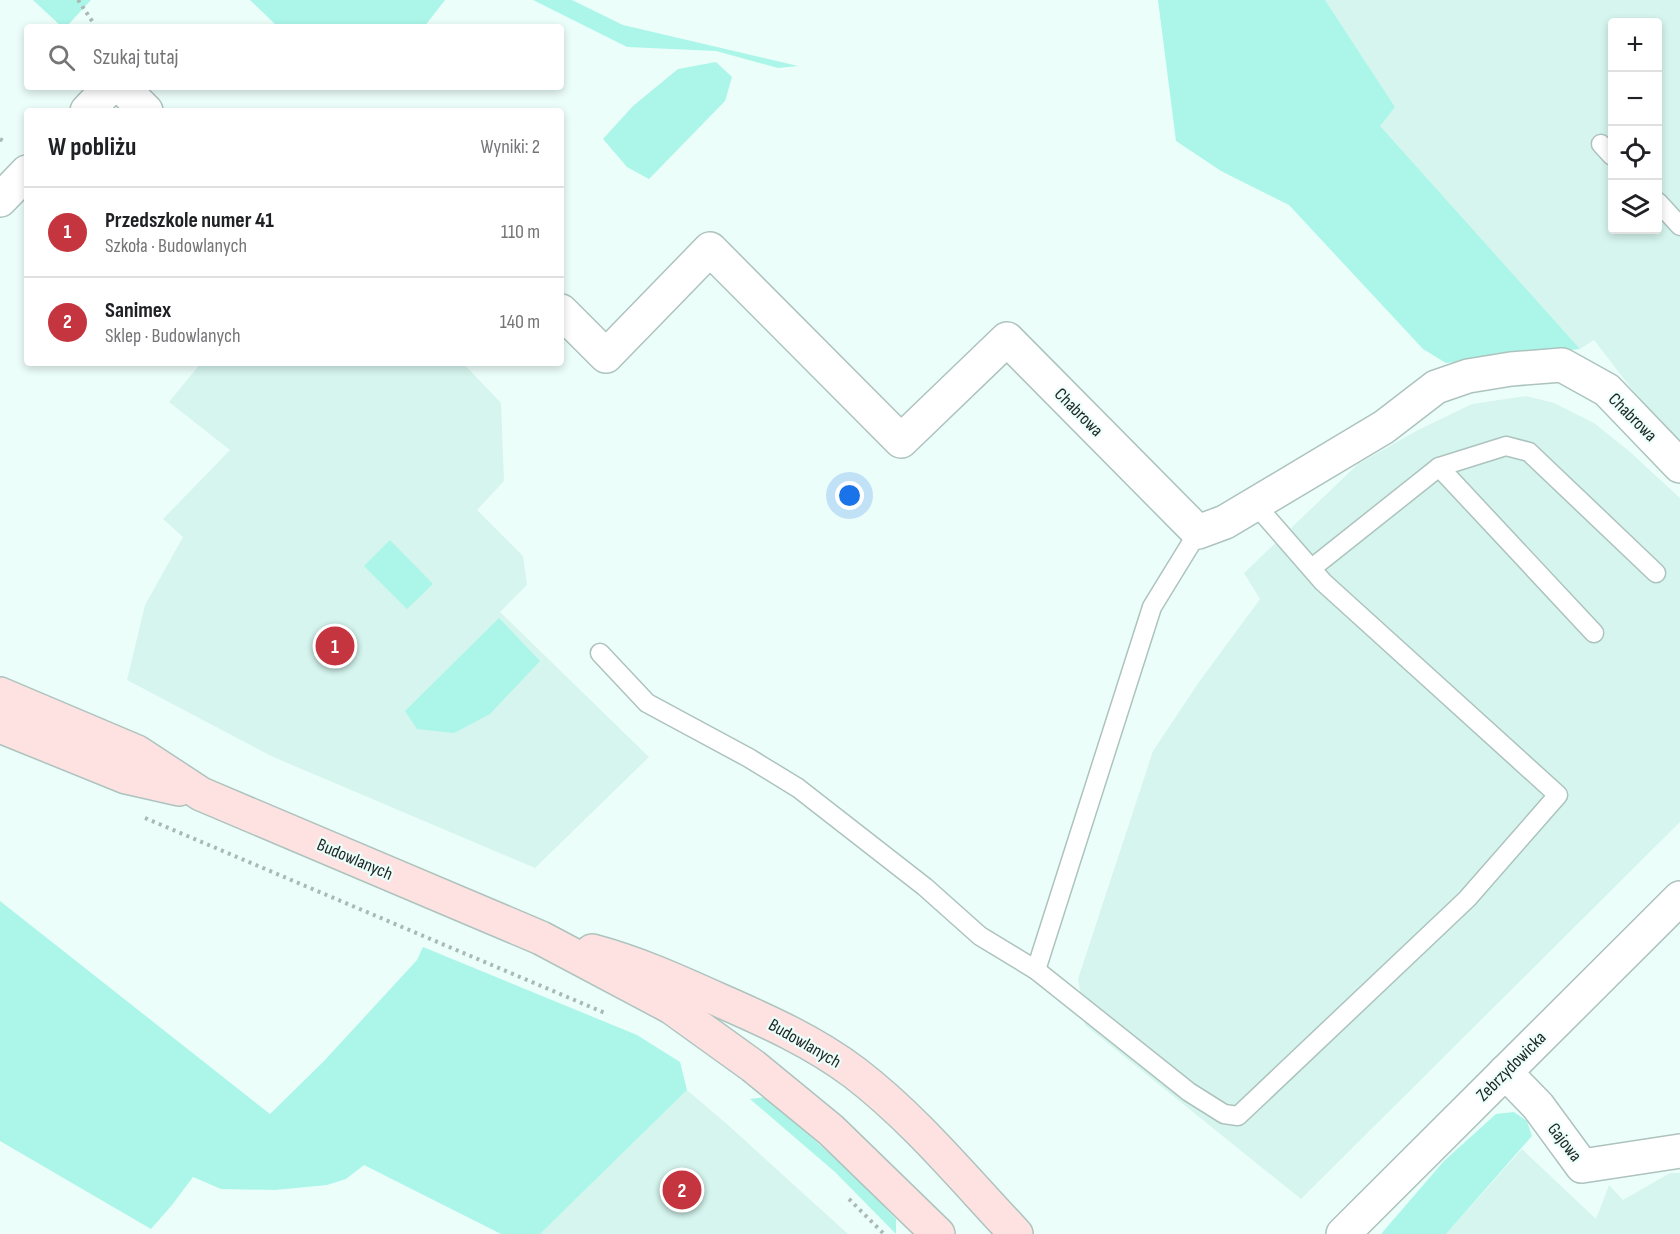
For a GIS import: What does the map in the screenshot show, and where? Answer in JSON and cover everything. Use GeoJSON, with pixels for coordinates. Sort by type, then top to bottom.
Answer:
{"type":"FeatureCollection","features":[{"type":"Feature","properties":{"kind":"main road","name":"Budowlanych"},"geometry":{"type":"LineString","coordinates":[[0,694],[137,752],[201,794]]}},
{"type":"Feature","properties":{"kind":"main road","name":"Budowlanych"},"geometry":{"type":"LineString","coordinates":[[0,726],[126,777],[201,794],[541,938],[671,1007],[753,1066],[847,1144],[938,1234]]}},
{"type":"Feature","properties":{"kind":"main road","name":"Budowlanych"},"geometry":{"type":"LineString","coordinates":[[541,938],[634,962],[775,1025],[824,1052],[857,1074],[898,1110],[1016,1234]]}},
{"type":"Feature","properties":{"kind":"street"},"geometry":{"type":"LineString","coordinates":[[90,108],[107,90]]}},
{"type":"Feature","properties":{"kind":"street"},"geometry":{"type":"LineString","coordinates":[[125,90],[143,108]]}},
{"type":"Feature","properties":{"kind":"street","name":"Chabrowa"},"geometry":{"type":"LineString","coordinates":[[564,314],[606,356],[710,249],[901,441],[1007,339],[1198,532],[1225,522],[1384,426],[1436,387],[1468,376],[1511,369],[1562,365],[1607,390],[1680,466]]}},
{"type":"Feature","properties":{"kind":"street","name":"Zebrzydowicka"},"geometry":{"type":"LineString","coordinates":[[1343,1234],[1680,898]]}},
{"type":"Feature","properties":{"kind":"street","name":"Gajowa"},"geometry":{"type":"LineString","coordinates":[[1505,1072],[1538,1106],[1582,1166],[1680,1151]]}},
{"type":"Feature","properties":{"kind":"lane"},"geometry":{"type":"LineString","coordinates":[[1662,206],[1680,226]]}},
{"type":"Feature","properties":{"kind":"lane"},"geometry":{"type":"LineString","coordinates":[[1312,568],[1439,468],[1506,446],[1529,452],[1656,573]]}},
{"type":"Feature","properties":{"kind":"lane"},"geometry":{"type":"LineString","coordinates":[[1439,468],[1594,633]]}},
{"type":"Feature","properties":{"kind":"lane"},"geometry":{"type":"LineString","coordinates":[[600,653],[647,703],[749,758],[798,788],[924,887],[980,936],[1036,970],[1188,1092],[1224,1114],[1238,1116],[1467,899],[1558,795],[1323,582],[1255,504]]}},
{"type":"Feature","properties":{"kind":"lane"},"geometry":{"type":"LineString","coordinates":[[1036,970],[1152,607],[1198,532]]}},
{"type":"Feature","properties":{"kind":"path"},"geometry":{"type":"LineString","coordinates":[[78,0],[94,24]]}},
{"type":"Feature","properties":{"kind":"path"},"geometry":{"type":"LineString","coordinates":[[140,816],[614,1016]]}},
{"type":"Feature","properties":{"kind":"path"},"geometry":{"type":"LineString","coordinates":[[842,1191],[884,1234]]}},
{"type":"Feature","properties":{"kind":"shaded area"},"geometry":{"type":"Polygon","coordinates":[[[1325,0],[1680,0],[1680,442],[1644,405],[1594,340],[1580,349],[1379,126],[1395,107],[1325,0]]]}},
{"type":"Feature","properties":{"kind":"shaded area"},"geometry":{"type":"Polygon","coordinates":[[[199,366],[466,366],[501,403],[504,481],[477,510],[523,556],[527,585],[500,612],[649,757],[535,868],[271,756],[127,680],[145,605],[183,537],[163,519],[230,450],[169,402],[199,366]]]}},
{"type":"Feature","properties":{"kind":"shaded area"},"geometry":{"type":"Polygon","coordinates":[[[1526,396],[1554,403],[1594,423],[1629,451],[1680,498],[1680,822],[1301,1199],[1085,1025],[1078,979],[1153,751],[1199,682],[1260,599],[1244,573],[1358,464],[1418,430],[1472,404],[1526,396]]]}},
{"type":"Feature","properties":{"kind":"shaded area"},"geometry":{"type":"Polygon","coordinates":[[[687,1090],[728,1125],[848,1234],[540,1234],[687,1090]]]}},
{"type":"Feature","properties":{"kind":"shaded area"},"geometry":{"type":"Polygon","coordinates":[[[1522,1149],[1596,1219],[1609,1185],[1623,1200],[1670,1173],[1680,1173],[1680,1234],[1446,1234],[1522,1149]]]}},
{"type":"Feature","properties":{"kind":"green space"},"geometry":{"type":"Polygon","coordinates":[[[33,0],[91,0],[69,24],[59,24],[33,0]]]}},
{"type":"Feature","properties":{"kind":"green space"},"geometry":{"type":"Polygon","coordinates":[[[250,0],[445,0],[426,24],[275,24],[250,0]]]}},
{"type":"Feature","properties":{"kind":"green space"},"geometry":{"type":"Polygon","coordinates":[[[533,0],[572,0],[623,25],[798,66],[778,68],[716,51],[627,47],[533,0]]]}},
{"type":"Feature","properties":{"kind":"green space"},"geometry":{"type":"Polygon","coordinates":[[[1158,0],[1325,0],[1395,107],[1380,126],[1580,349],[1446,363],[1423,349],[1289,205],[1221,171],[1176,141],[1158,0]]]}},
{"type":"Feature","properties":{"kind":"green space"},"geometry":{"type":"Polygon","coordinates":[[[716,62],[732,77],[725,101],[649,179],[627,167],[603,139],[633,106],[678,69],[716,62]]]}},
{"type":"Feature","properties":{"kind":"green space"},"geometry":{"type":"Polygon","coordinates":[[[390,540],[433,584],[407,609],[364,566],[390,540]]]}},
{"type":"Feature","properties":{"kind":"green space"},"geometry":{"type":"Polygon","coordinates":[[[499,618],[540,661],[490,714],[454,733],[417,729],[405,711],[499,618]]]}},
{"type":"Feature","properties":{"kind":"green space"},"geometry":{"type":"Polygon","coordinates":[[[0,901],[270,1114],[324,1061],[417,960],[423,947],[637,1035],[680,1062],[687,1090],[540,1234],[501,1234],[364,1165],[346,1179],[327,1185],[275,1190],[221,1189],[193,1177],[151,1229],[0,1141],[0,901]]]}},
{"type":"Feature","properties":{"kind":"green space"},"geometry":{"type":"Polygon","coordinates":[[[765,1097],[832,1156],[896,1219],[896,1234],[835,1172],[750,1099],[765,1097]]]}},
{"type":"Feature","properties":{"kind":"green space"},"geometry":{"type":"Polygon","coordinates":[[[1514,1112],[1527,1121],[1532,1136],[1446,1234],[1381,1234],[1444,1161],[1496,1114],[1514,1112]]]}},
{"type":"Feature","properties":{"kind":"place","name":"Przedszkole numer 41"},"geometry":{"type":"Point","coordinates":[335,646]}},
{"type":"Feature","properties":{"kind":"place","name":"Sanimex"},"geometry":{"type":"Point","coordinates":[682,1190]}}]}
